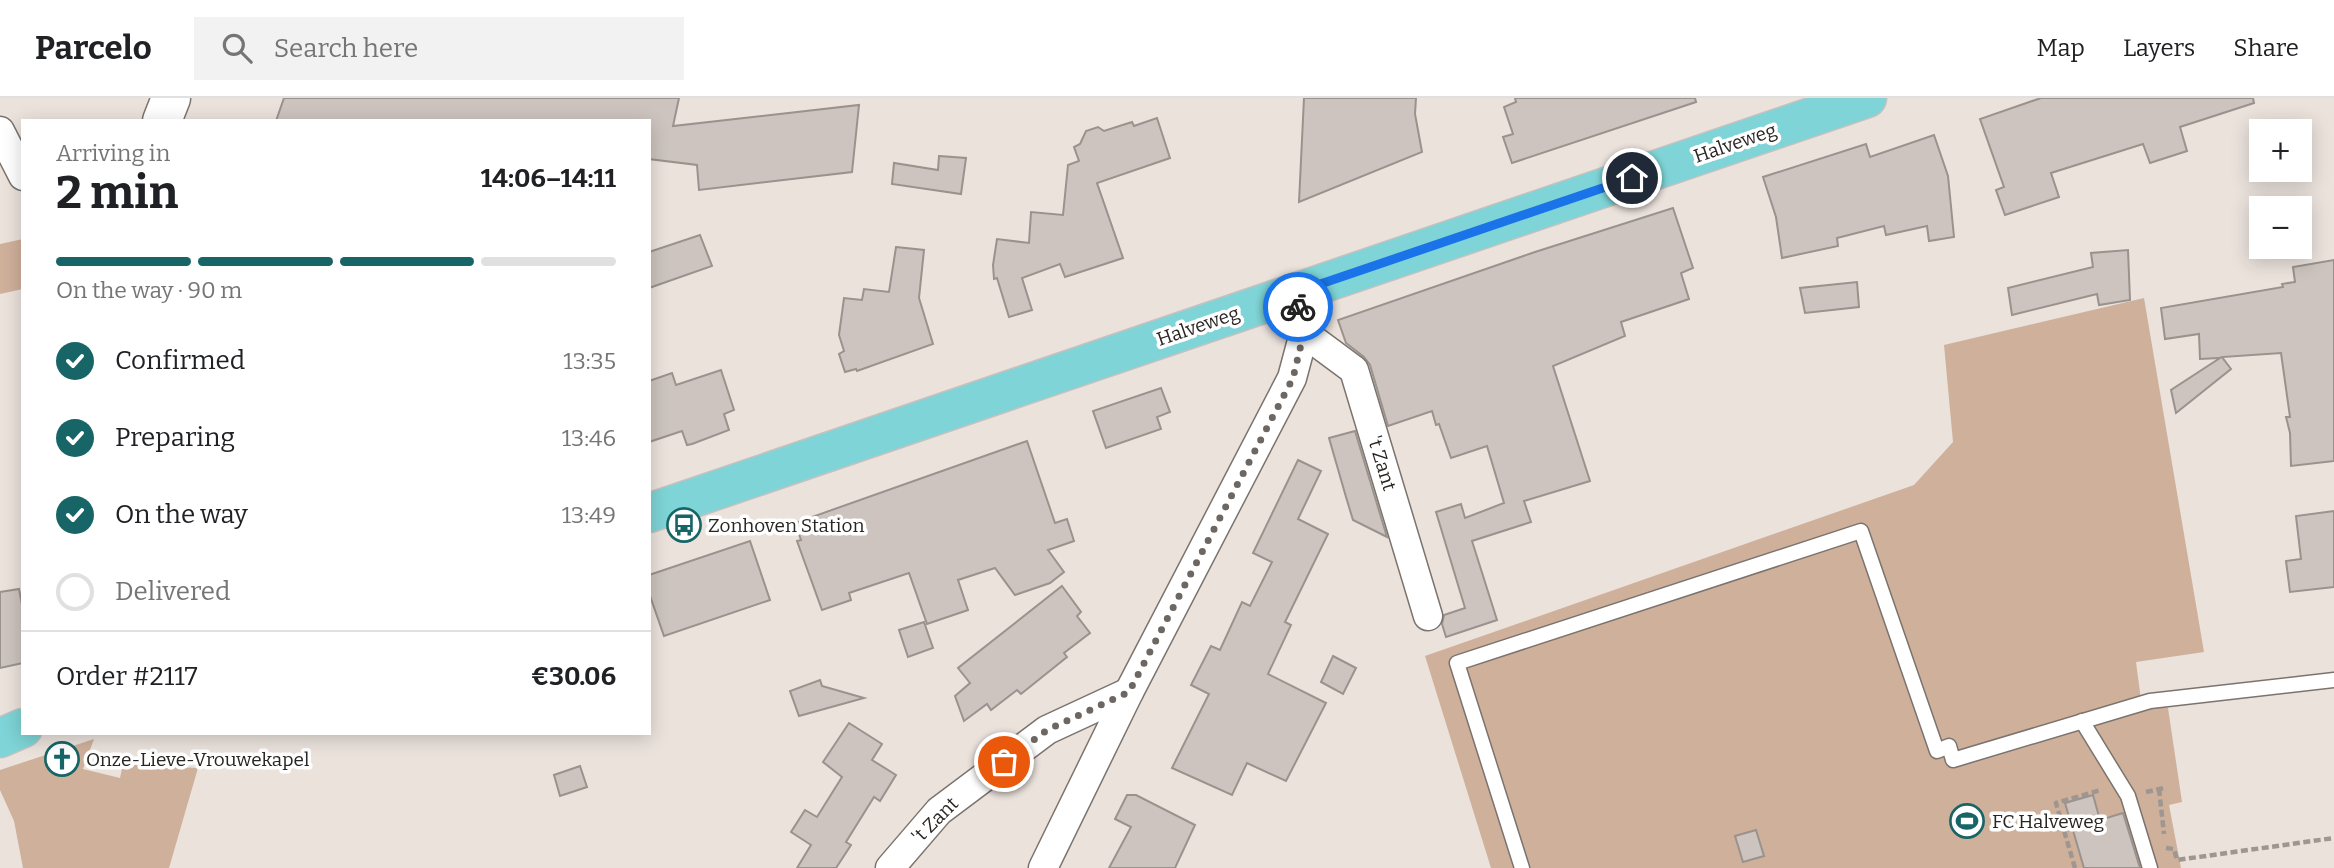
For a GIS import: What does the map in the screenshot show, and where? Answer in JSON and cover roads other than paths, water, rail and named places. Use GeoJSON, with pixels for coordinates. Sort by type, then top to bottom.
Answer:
{"type":"FeatureCollection","features":[{"type":"Feature","properties":{"kind":"main road","name":"Halveweg"},"geometry":{"type":"LineString","coordinates":[[651,512],[1867,98]]}},
{"type":"Feature","properties":{"kind":"main road"},"geometry":{"type":"LineString","coordinates":[[0,738],[21,729]]}},
{"type":"Feature","properties":{"kind":"street"},"geometry":{"type":"LineString","coordinates":[[163,119],[171,98]]}},
{"type":"Feature","properties":{"kind":"street"},"geometry":{"type":"LineString","coordinates":[[0,131],[21,172]]}},
{"type":"Feature","properties":{"kind":"street"},"geometry":{"type":"LineString","coordinates":[[1043,868],[1129,692],[1293,378],[1304,332],[1294,293]]}},
{"type":"Feature","properties":{"kind":"street","name":"'t Zant"},"geometry":{"type":"LineString","coordinates":[[1304,332],[1354,370],[1428,616]]}},
{"type":"Feature","properties":{"kind":"street","name":"'t Zant"},"geometry":{"type":"LineString","coordinates":[[890,868],[939,811],[1047,730],[1129,692]]}},
{"type":"Feature","properties":{"kind":"lane"},"geometry":{"type":"LineString","coordinates":[[1522,868],[1457,663],[1861,531],[1937,751],[1949,746],[1953,760],[2150,701],[2334,680]]}},
{"type":"Feature","properties":{"kind":"lane"},"geometry":{"type":"LineString","coordinates":[[2082,721],[2128,796],[2150,868]]}},
{"type":"Feature","properties":{"kind":"place","name":"Zonhoven Station"},"geometry":{"type":"Point","coordinates":[684,525]}},
{"type":"Feature","properties":{"kind":"place","name":"Onze-Lieve-Vrouwekapel"},"geometry":{"type":"Point","coordinates":[62,759]}},
{"type":"Feature","properties":{"kind":"place","name":"FC Halveweg"},"geometry":{"type":"Point","coordinates":[1967,821]}}]}
